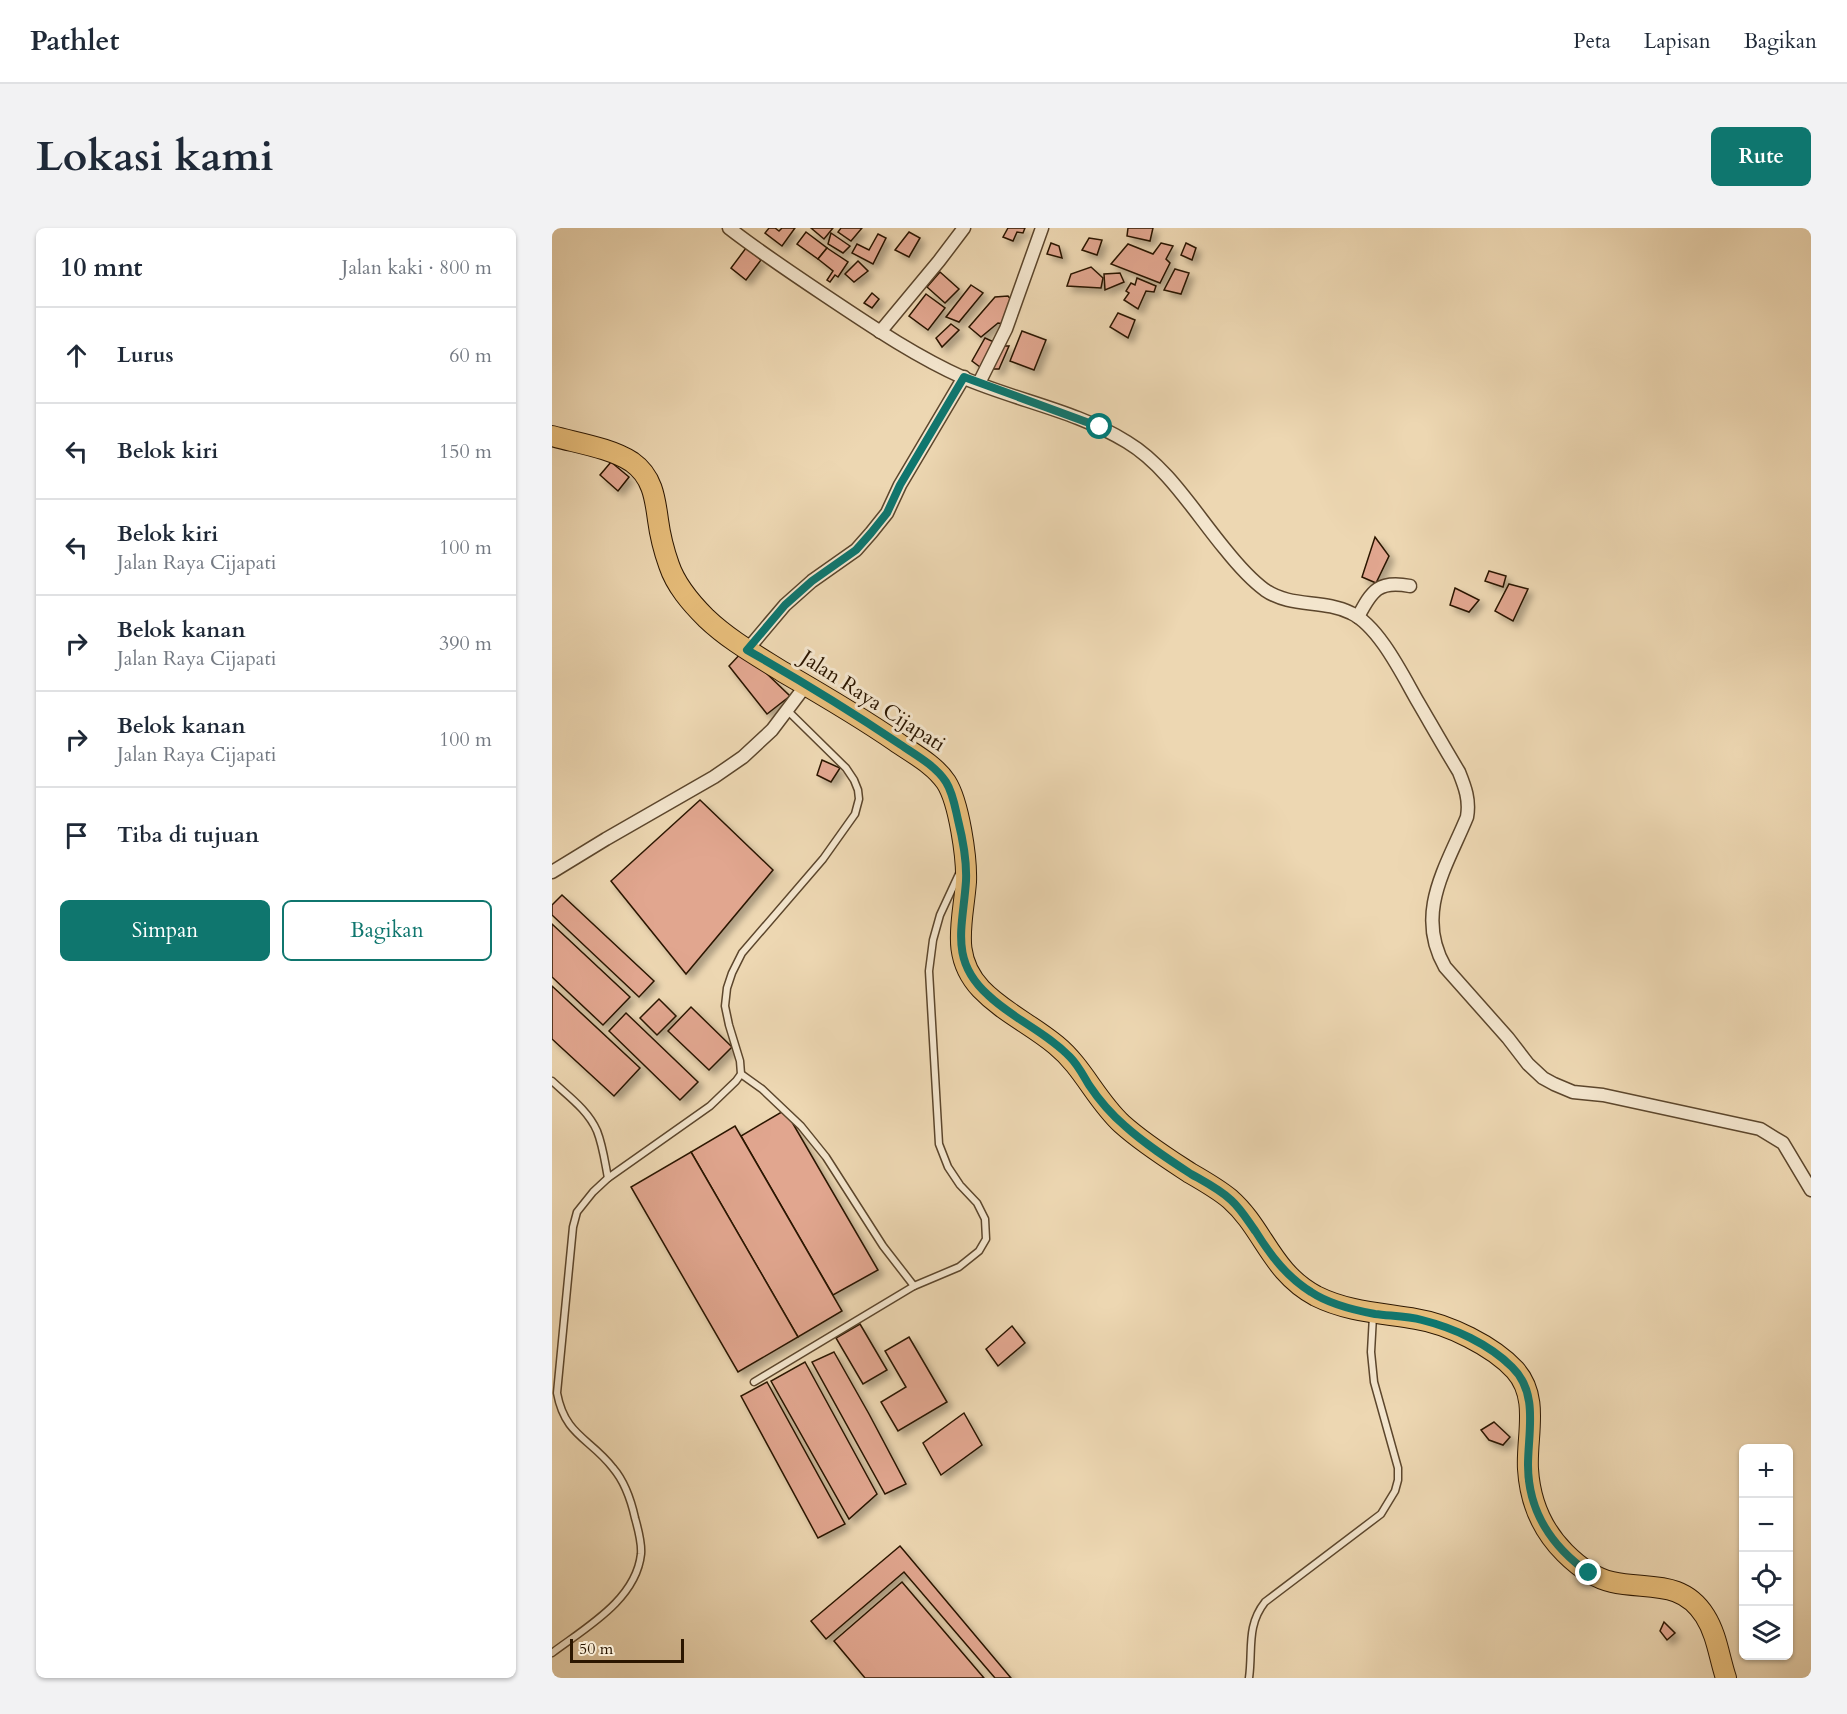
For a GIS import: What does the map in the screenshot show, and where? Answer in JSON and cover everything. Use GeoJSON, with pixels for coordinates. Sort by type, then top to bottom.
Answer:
{"type":"FeatureCollection","features":[{"type":"Feature","properties":{"kind":"main road","name":"Jalan Raya Cijapati"},"geometry":{"type":"LineString","coordinates":[[552,436],[615,453],[639,467],[654,492],[662,540],[674,576],[704,617],[747,650],[873,726],[939,773],[952,793],[966,863],[960,946],[964,962],[977,984],[1005,1009],[1042,1034],[1071,1058],[1099,1098],[1125,1126],[1165,1157],[1235,1203],[1272,1256],[1295,1282],[1338,1305],[1374,1314],[1420,1319],[1451,1330],[1496,1353],[1513,1367],[1524,1382],[1527,1393],[1530,1417],[1528,1469],[1533,1503],[1545,1529],[1560,1549],[1577,1564],[1601,1579],[1615,1583],[1664,1587],[1693,1602],[1710,1625],[1726,1678]]}},
{"type":"Feature","properties":{"kind":"street"},"geometry":{"type":"LineString","coordinates":[[729,228],[771,260],[904,348],[964,377],[1063,412],[1100,427],[1126,441],[1147,455],[1162,469],[1236,562],[1264,590],[1277,597],[1302,603],[1324,604],[1340,608],[1358,617],[1376,635],[1396,664],[1459,772],[1467,791],[1467,817],[1440,877],[1433,918],[1433,934],[1437,953],[1445,967],[1509,1038],[1528,1064],[1544,1078],[1573,1092],[1603,1095],[1760,1129],[1783,1143],[1811,1190]]}},
{"type":"Feature","properties":{"kind":"street"},"geometry":{"type":"LineString","coordinates":[[880,332],[964,228]]}},
{"type":"Feature","properties":{"kind":"street"},"geometry":{"type":"LineString","coordinates":[[979,383],[1006,329],[1042,228]]}},
{"type":"Feature","properties":{"kind":"street"},"geometry":{"type":"LineString","coordinates":[[747,650],[785,605],[812,581],[856,550],[887,513],[900,485],[964,377]]}},
{"type":"Feature","properties":{"kind":"street"},"geometry":{"type":"LineString","coordinates":[[1358,617],[1370,596],[1384,585],[1410,586]]}},
{"type":"Feature","properties":{"kind":"street"},"geometry":{"type":"LineString","coordinates":[[552,872],[714,777],[743,757],[772,730],[806,685]]}},
{"type":"Feature","properties":{"kind":"lane"},"geometry":{"type":"LineString","coordinates":[[552,1653],[603,1615],[621,1598],[633,1581],[641,1552],[632,1503],[624,1486],[613,1467],[582,1438],[564,1417],[554,1394],[573,1227],[578,1212],[584,1202],[608,1178],[710,1106],[741,1074],[740,1061],[725,1006],[732,973],[742,953],[829,851],[855,814],[859,799],[854,780],[846,768],[788,711]]}},
{"type":"Feature","properties":{"kind":"lane"},"geometry":{"type":"LineString","coordinates":[[754,1382],[914,1286],[959,1267],[979,1251],[986,1239],[984,1219],[977,1203],[960,1185],[948,1167],[939,1144],[931,1016],[929,971],[933,940],[940,915],[966,863]]}},
{"type":"Feature","properties":{"kind":"lane"},"geometry":{"type":"LineString","coordinates":[[741,1074],[762,1089],[801,1126],[826,1158],[883,1246],[914,1286]]}},
{"type":"Feature","properties":{"kind":"lane"},"geometry":{"type":"LineString","coordinates":[[552,1081],[585,1112],[597,1131],[608,1178]]}},
{"type":"Feature","properties":{"kind":"lane"},"geometry":{"type":"LineString","coordinates":[[1249,1678],[1252,1629],[1258,1610],[1265,1602],[1381,1514],[1395,1491],[1398,1468],[1374,1382],[1371,1353],[1374,1314]]}},
{"type":"Feature","properties":{"kind":"building"},"geometry":{"type":"Polygon","coordinates":[[[769,228],[779,231],[782,228],[795,228],[782,246],[765,233],[769,228]]]}},
{"type":"Feature","properties":{"kind":"building"},"geometry":{"type":"Polygon","coordinates":[[[811,228],[833,228],[824,239],[811,228]]]}},
{"type":"Feature","properties":{"kind":"building"},"geometry":{"type":"Polygon","coordinates":[[[841,228],[862,228],[851,241],[838,232],[841,228]]]}},
{"type":"Feature","properties":{"kind":"building"},"geometry":{"type":"Polygon","coordinates":[[[1008,228],[1025,228],[1023,233],[1017,232],[1013,241],[1003,237],[1008,228]]]}},
{"type":"Feature","properties":{"kind":"building"},"geometry":{"type":"Polygon","coordinates":[[[1128,228],[1153,228],[1150,241],[1127,236],[1128,228]]]}},
{"type":"Feature","properties":{"kind":"building"},"geometry":{"type":"Polygon","coordinates":[[[806,232],[827,248],[818,259],[797,244],[806,232]]]}},
{"type":"Feature","properties":{"kind":"building"},"geometry":{"type":"Polygon","coordinates":[[[909,232],[920,238],[909,257],[895,250],[909,232]]]}},
{"type":"Feature","properties":{"kind":"building"},"geometry":{"type":"Polygon","coordinates":[[[831,233],[850,246],[843,253],[828,244],[831,233]]]}},
{"type":"Feature","properties":{"kind":"building"},"geometry":{"type":"Polygon","coordinates":[[[878,234],[886,238],[873,264],[852,253],[857,244],[869,250],[878,234]]]}},
{"type":"Feature","properties":{"kind":"building"},"geometry":{"type":"Polygon","coordinates":[[[1089,238],[1102,240],[1097,255],[1082,250],[1089,238]]]}},
{"type":"Feature","properties":{"kind":"building"},"geometry":{"type":"Polygon","coordinates":[[[1051,243],[1059,246],[1062,258],[1047,254],[1051,243]]]}},
{"type":"Feature","properties":{"kind":"building"},"geometry":{"type":"Polygon","coordinates":[[[1161,243],[1173,246],[1166,259],[1170,263],[1160,283],[1111,264],[1128,244],[1153,254],[1161,243]]]}},
{"type":"Feature","properties":{"kind":"building"},"geometry":{"type":"Polygon","coordinates":[[[1186,243],[1196,248],[1192,260],[1181,255],[1186,243]]]}},
{"type":"Feature","properties":{"kind":"building"},"geometry":{"type":"Polygon","coordinates":[[[746,248],[761,260],[746,280],[731,268],[746,248]]]}},
{"type":"Feature","properties":{"kind":"building"},"geometry":{"type":"Polygon","coordinates":[[[827,248],[848,262],[838,277],[835,275],[830,282],[827,280],[833,271],[818,259],[827,248]]]}},
{"type":"Feature","properties":{"kind":"building"},"geometry":{"type":"Polygon","coordinates":[[[858,261],[868,271],[854,282],[845,274],[858,261]]]}},
{"type":"Feature","properties":{"kind":"building"},"geometry":{"type":"Polygon","coordinates":[[[1091,267],[1103,278],[1101,288],[1067,286],[1071,274],[1091,267]]]}},
{"type":"Feature","properties":{"kind":"building"},"geometry":{"type":"Polygon","coordinates":[[[1175,269],[1189,273],[1181,294],[1164,290],[1175,269]]]}},
{"type":"Feature","properties":{"kind":"building"},"geometry":{"type":"Polygon","coordinates":[[[940,272],[959,289],[945,303],[927,287],[940,272]]]}},
{"type":"Feature","properties":{"kind":"building"},"geometry":{"type":"Polygon","coordinates":[[[1120,273],[1124,282],[1105,290],[1104,274],[1120,273]]]}},
{"type":"Feature","properties":{"kind":"building"},"geometry":{"type":"Polygon","coordinates":[[[1137,278],[1156,286],[1154,292],[1146,291],[1138,309],[1124,300],[1129,293],[1126,291],[1131,283],[1135,285],[1137,278]]]}},
{"type":"Feature","properties":{"kind":"building"},"geometry":{"type":"Polygon","coordinates":[[[971,285],[983,293],[959,322],[946,317],[971,285]]]}},
{"type":"Feature","properties":{"kind":"building"},"geometry":{"type":"Polygon","coordinates":[[[872,293],[879,299],[872,308],[864,303],[872,293]]]}},
{"type":"Feature","properties":{"kind":"building"},"geometry":{"type":"Polygon","coordinates":[[[926,294],[945,308],[928,330],[909,316],[926,294]]]}},
{"type":"Feature","properties":{"kind":"building"},"geometry":{"type":"Polygon","coordinates":[[[1008,296],[1012,301],[1004,324],[998,323],[981,337],[969,327],[995,297],[1008,296]]]}},
{"type":"Feature","properties":{"kind":"building"},"geometry":{"type":"Polygon","coordinates":[[[1118,313],[1135,320],[1128,338],[1110,327],[1118,313]]]}},
{"type":"Feature","properties":{"kind":"building"},"geometry":{"type":"Polygon","coordinates":[[[951,324],[959,330],[942,347],[936,338],[951,324]]]}},
{"type":"Feature","properties":{"kind":"building"},"geometry":{"type":"Polygon","coordinates":[[[1022,331],[1046,340],[1034,370],[1010,361],[1022,331]]]}},
{"type":"Feature","properties":{"kind":"building"},"geometry":{"type":"Polygon","coordinates":[[[985,338],[994,342],[980,367],[972,361],[985,338]]]}},
{"type":"Feature","properties":{"kind":"building"},"geometry":{"type":"Polygon","coordinates":[[[1002,346],[1009,346],[999,369],[992,369],[1002,346]]]}},
{"type":"Feature","properties":{"kind":"building"},"geometry":{"type":"Polygon","coordinates":[[[611,462],[629,477],[618,491],[600,475],[611,462]]]}},
{"type":"Feature","properties":{"kind":"building"},"geometry":{"type":"Polygon","coordinates":[[[1375,537],[1389,556],[1376,583],[1362,577],[1375,537]]]}},
{"type":"Feature","properties":{"kind":"building"},"geometry":{"type":"Polygon","coordinates":[[[1489,571],[1506,576],[1503,587],[1485,581],[1489,571]]]}},
{"type":"Feature","properties":{"kind":"building"},"geometry":{"type":"Polygon","coordinates":[[[1509,584],[1528,589],[1513,621],[1495,611],[1509,584]]]}},
{"type":"Feature","properties":{"kind":"building"},"geometry":{"type":"Polygon","coordinates":[[[1455,588],[1479,600],[1469,612],[1450,605],[1455,588]]]}},
{"type":"Feature","properties":{"kind":"building"},"geometry":{"type":"Polygon","coordinates":[[[743,651],[790,696],[767,714],[729,666],[743,651]]]}},
{"type":"Feature","properties":{"kind":"building"},"geometry":{"type":"Polygon","coordinates":[[[822,760],[840,768],[831,782],[817,775],[822,760]]]}},
{"type":"Feature","properties":{"kind":"building"},"geometry":{"type":"Polygon","coordinates":[[[700,800],[773,870],[686,974],[611,881],[700,800]]]}},
{"type":"Feature","properties":{"kind":"building"},"geometry":{"type":"Polygon","coordinates":[[[562,895],[654,981],[639,997],[552,915],[552,905],[562,895]]]}},
{"type":"Feature","properties":{"kind":"building"},"geometry":{"type":"Polygon","coordinates":[[[552,924],[630,997],[603,1025],[552,977],[552,924]]]}},
{"type":"Feature","properties":{"kind":"building"},"geometry":{"type":"Polygon","coordinates":[[[552,986],[640,1068],[614,1096],[552,1039],[552,986]]]}},
{"type":"Feature","properties":{"kind":"building"},"geometry":{"type":"Polygon","coordinates":[[[659,999],[676,1016],[657,1035],[640,1018],[659,999]]]}},
{"type":"Feature","properties":{"kind":"building"},"geometry":{"type":"Polygon","coordinates":[[[691,1007],[732,1047],[709,1070],[668,1031],[691,1007]]]}},
{"type":"Feature","properties":{"kind":"building"},"geometry":{"type":"Polygon","coordinates":[[[626,1013],[698,1082],[680,1100],[609,1031],[626,1013]]]}},
{"type":"Feature","properties":{"kind":"building"},"geometry":{"type":"Polygon","coordinates":[[[785,1110],[878,1270],[833,1295],[741,1136],[785,1110]]]}},
{"type":"Feature","properties":{"kind":"building"},"geometry":{"type":"Polygon","coordinates":[[[735,1126],[842,1311],[798,1337],[691,1152],[735,1126]]]}},
{"type":"Feature","properties":{"kind":"building"},"geometry":{"type":"Polygon","coordinates":[[[691,1152],[798,1337],[738,1372],[631,1187],[691,1152]]]}},
{"type":"Feature","properties":{"kind":"building"},"geometry":{"type":"Polygon","coordinates":[[[860,1324],[887,1370],[863,1384],[836,1338],[860,1324]]]}},
{"type":"Feature","properties":{"kind":"building"},"geometry":{"type":"Polygon","coordinates":[[[1012,1326],[1025,1343],[998,1366],[986,1349],[1012,1326]]]}},
{"type":"Feature","properties":{"kind":"building"},"geometry":{"type":"Polygon","coordinates":[[[909,1337],[947,1402],[898,1431],[881,1402],[906,1387],[885,1351],[909,1337]]]}},
{"type":"Feature","properties":{"kind":"building"},"geometry":{"type":"Polygon","coordinates":[[[834,1352],[906,1484],[885,1494],[812,1362],[834,1352]]]}},
{"type":"Feature","properties":{"kind":"building"},"geometry":{"type":"Polygon","coordinates":[[[805,1362],[877,1494],[849,1519],[771,1381],[805,1362]]]}},
{"type":"Feature","properties":{"kind":"building"},"geometry":{"type":"Polygon","coordinates":[[[767,1382],[845,1524],[818,1538],[741,1396],[767,1382]]]}},
{"type":"Feature","properties":{"kind":"building"},"geometry":{"type":"Polygon","coordinates":[[[964,1413],[982,1445],[941,1475],[923,1443],[964,1413]]]}},
{"type":"Feature","properties":{"kind":"building"},"geometry":{"type":"Polygon","coordinates":[[[1494,1422],[1510,1437],[1503,1445],[1489,1440],[1481,1430],[1494,1422]]]}},
{"type":"Feature","properties":{"kind":"building"},"geometry":{"type":"Polygon","coordinates":[[[900,1546],[1011,1678],[995,1678],[904,1572],[826,1639],[811,1621],[900,1546]]]}},
{"type":"Feature","properties":{"kind":"building"},"geometry":{"type":"Polygon","coordinates":[[[902,1582],[984,1678],[865,1678],[834,1641],[902,1582]]]}},
{"type":"Feature","properties":{"kind":"building"},"geometry":{"type":"Polygon","coordinates":[[[1664,1622],[1675,1633],[1667,1640],[1660,1631],[1664,1622]]]}},
{"type":"Feature","properties":{"kind":"route"},"geometry":{"type":"LineString","coordinates":[[1100,427],[964,377],[900,485],[887,513],[856,550],[812,581],[785,605],[747,650],[873,726],[918,757],[944,779],[952,793],[966,863],[960,946],[970,975],[989,997],[1042,1034],[1071,1058],[1110,1112],[1151,1147],[1235,1203],[1272,1256],[1295,1282],[1338,1305],[1374,1314],[1420,1319],[1451,1330],[1496,1353],[1513,1367],[1524,1382],[1530,1405],[1528,1469],[1533,1503],[1545,1529],[1560,1549],[1589,1573]]}}]}
